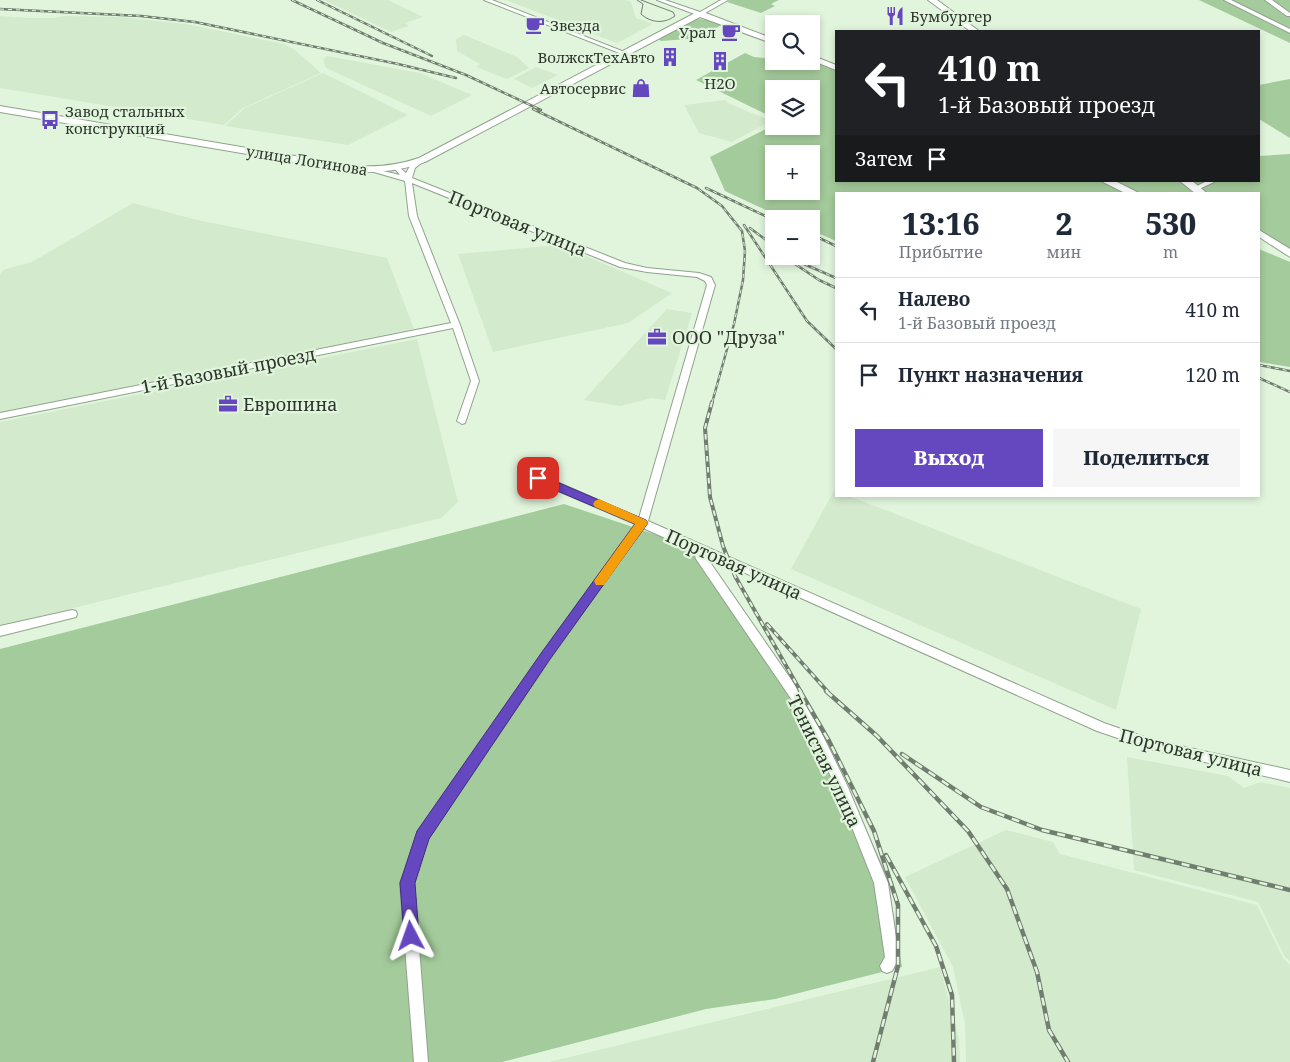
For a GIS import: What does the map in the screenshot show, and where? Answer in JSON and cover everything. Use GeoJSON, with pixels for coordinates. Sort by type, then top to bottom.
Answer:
{"type":"FeatureCollection","features":[{"type":"Feature","properties":{"kind":"main road"},"geometry":{"type":"LineString","coordinates":[[932,0],[974,30]]}},
{"type":"Feature","properties":{"kind":"main road","name":"улица Логинова"},"geometry":{"type":"LineString","coordinates":[[0,108],[293,159],[370,170],[398,169],[422,160],[700,14]]}},
{"type":"Feature","properties":{"kind":"main road"},"geometry":{"type":"LineString","coordinates":[[700,14],[765,39]]}},
{"type":"Feature","properties":{"kind":"main road"},"geometry":{"type":"LineString","coordinates":[[820,61],[835,68]]}},
{"type":"Feature","properties":{"kind":"main road"},"geometry":{"type":"LineString","coordinates":[[1108,182],[1131,192]]}},
{"type":"Feature","properties":{"kind":"main road"},"geometry":{"type":"LineString","coordinates":[[1186,182],[1199,191]]}},
{"type":"Feature","properties":{"kind":"main road"},"geometry":{"type":"LineString","coordinates":[[1260,234],[1290,254]]}},
{"type":"Feature","properties":{"kind":"main road"},"geometry":{"type":"LineString","coordinates":[[1260,245],[1290,258]]}},
{"type":"Feature","properties":{"kind":"street"},"geometry":{"type":"LineString","coordinates":[[487,0],[624,53]]}},
{"type":"Feature","properties":{"kind":"street"},"geometry":{"type":"LineString","coordinates":[[660,0],[700,14]]}},
{"type":"Feature","properties":{"kind":"street","name":"улица Логинова"},"geometry":{"type":"LineString","coordinates":[[700,14],[725,0]]}},
{"type":"Feature","properties":{"kind":"street"},"geometry":{"type":"LineString","coordinates":[[1227,0],[1290,31]]}},
{"type":"Feature","properties":{"kind":"street"},"geometry":{"type":"LineString","coordinates":[[1268,0],[1290,15]]}},
{"type":"Feature","properties":{"kind":"street"},"geometry":{"type":"LineString","coordinates":[[1282,16],[1290,15]]}},
{"type":"Feature","properties":{"kind":"street"},"geometry":{"type":"LineString","coordinates":[[1266,19],[1274,18]]}},
{"type":"Feature","properties":{"kind":"street"},"geometry":{"type":"LineString","coordinates":[[422,160],[412,167],[408,179],[414,216],[456,325],[475,381],[462,421]]}},
{"type":"Feature","properties":{"kind":"street","name":"Портовая улица"},"geometry":{"type":"LineString","coordinates":[[398,169],[408,179],[623,265],[647,270],[703,276],[710,282],[646,516],[642,523],[1101,727],[1153,745],[1290,776]]}},
{"type":"Feature","properties":{"kind":"street"},"geometry":{"type":"LineString","coordinates":[[370,170],[408,179]]}},
{"type":"Feature","properties":{"kind":"street"},"geometry":{"type":"LineString","coordinates":[[1199,191],[1211,182]]}},
{"type":"Feature","properties":{"kind":"street","name":"1-й Базовый проезд"},"geometry":{"type":"LineString","coordinates":[[0,416],[456,325]]}},
{"type":"Feature","properties":{"kind":"street"},"geometry":{"type":"LineString","coordinates":[[421,1062],[407,883],[422,836],[546,656],[642,523],[538,478]]}},
{"type":"Feature","properties":{"kind":"street","name":"Тенистая улица"},"geometry":{"type":"LineString","coordinates":[[699,548],[700,556],[802,705],[841,785],[881,883],[892,958],[887,966]]}},
{"type":"Feature","properties":{"kind":"street"},"geometry":{"type":"LineString","coordinates":[[0,631],[72,614]]}},
{"type":"Feature","properties":{"kind":"shaded area"},"geometry":{"type":"Polygon","coordinates":[[[324,0],[388,0],[423,17],[405,23],[409,26],[391,32],[324,0]]]}},
{"type":"Feature","properties":{"kind":"shaded area"},"geometry":{"type":"Polygon","coordinates":[[[506,0],[626,0],[631,2],[636,18],[653,24],[617,43],[506,0]]]}},
{"type":"Feature","properties":{"kind":"shaded area"},"geometry":{"type":"Polygon","coordinates":[[[0,16],[29,18],[55,18],[63,16],[118,17],[186,24],[284,44],[295,50],[321,73],[243,108],[224,125],[0,88],[0,16]]]}},
{"type":"Feature","properties":{"kind":"shaded area"},"geometry":{"type":"Polygon","coordinates":[[[464,35],[517,57],[529,68],[507,79],[476,67],[480,64],[457,51],[456,39],[464,35]]]}},
{"type":"Feature","properties":{"kind":"shaded area"},"geometry":{"type":"Polygon","coordinates":[[[327,56],[420,73],[472,95],[431,116],[326,68],[323,59],[327,56]]]}},
{"type":"Feature","properties":{"kind":"shaded area"},"geometry":{"type":"Polygon","coordinates":[[[536,67],[558,75],[532,88],[514,79],[536,67]]]}},
{"type":"Feature","properties":{"kind":"shaded area"},"geometry":{"type":"Polygon","coordinates":[[[323,73],[408,115],[348,145],[225,126],[245,108],[323,73]]]}},
{"type":"Feature","properties":{"kind":"shaded area"},"geometry":{"type":"Polygon","coordinates":[[[726,100],[728,103],[765,118],[765,124],[732,142],[699,133],[684,105],[726,100]]]}},
{"type":"Feature","properties":{"kind":"shaded area"},"geometry":{"type":"Polygon","coordinates":[[[133,203],[197,220],[387,258],[414,329],[0,413],[0,275],[3,270],[32,262],[133,203]]]}},
{"type":"Feature","properties":{"kind":"shaded area"},"geometry":{"type":"Polygon","coordinates":[[[560,245],[672,293],[628,323],[493,352],[458,254],[560,245]]]}},
{"type":"Feature","properties":{"kind":"shaded area"},"geometry":{"type":"Polygon","coordinates":[[[667,309],[692,313],[665,400],[651,398],[620,406],[584,400],[667,309]]]}},
{"type":"Feature","properties":{"kind":"shaded area"},"geometry":{"type":"Polygon","coordinates":[[[417,339],[458,502],[441,518],[0,626],[0,422],[417,339]]]}},
{"type":"Feature","properties":{"kind":"shaded area"},"geometry":{"type":"Polygon","coordinates":[[[834,491],[835,497],[852,497],[1141,609],[1116,710],[791,569],[834,491]]]}},
{"type":"Feature","properties":{"kind":"shaded area"},"geometry":{"type":"Polygon","coordinates":[[[1127,757],[1228,776],[1244,788],[1260,782],[1290,788],[1290,961],[1285,957],[1258,902],[1134,870],[1127,757]]]}},
{"type":"Feature","properties":{"kind":"shaded area"},"geometry":{"type":"Polygon","coordinates":[[[1006,830],[1053,842],[1060,854],[1257,905],[1283,958],[1290,965],[1290,1062],[966,1062],[965,1024],[953,967],[905,877],[1006,830]]]}},
{"type":"Feature","properties":{"kind":"shaded area"},"geometry":{"type":"Polygon","coordinates":[[[940,967],[959,1039],[960,1062],[549,1062],[940,967]]]}},
{"type":"Feature","properties":{"kind":"green space"},"geometry":{"type":"Polygon","coordinates":[[[730,0],[779,0],[771,4],[775,6],[761,13],[727,2],[730,0]]]}},
{"type":"Feature","properties":{"kind":"green space"},"geometry":{"type":"Polygon","coordinates":[[[1199,0],[1290,0],[1290,43],[1199,0]]]}},
{"type":"Feature","properties":{"kind":"green space"},"geometry":{"type":"Polygon","coordinates":[[[700,19],[722,25],[701,35],[701,38],[661,41],[657,38],[694,20],[700,19]]]}},
{"type":"Feature","properties":{"kind":"green space"},"geometry":{"type":"Polygon","coordinates":[[[745,53],[754,57],[765,58],[765,70],[820,70],[820,63],[835,69],[835,182],[1101,182],[1124,192],[835,192],[835,241],[820,234],[820,210],[766,210],[725,191],[710,157],[765,130],[765,135],[820,135],[820,80],[765,80],[765,114],[696,80],[745,53]]]}},
{"type":"Feature","properties":{"kind":"green space"},"geometry":{"type":"Polygon","coordinates":[[[1290,79],[1290,138],[1260,120],[1260,85],[1290,79]]]}},
{"type":"Feature","properties":{"kind":"green space"},"geometry":{"type":"Polygon","coordinates":[[[1290,154],[1290,251],[1260,231],[1260,192],[1205,192],[1192,182],[1260,182],[1260,156],[1290,154]]]}},
{"type":"Feature","properties":{"kind":"green space"},"geometry":{"type":"Polygon","coordinates":[[[1114,182],[1181,182],[1194,192],[1138,192],[1114,182]]]}},
{"type":"Feature","properties":{"kind":"green space"},"geometry":{"type":"Polygon","coordinates":[[[1260,249],[1290,262],[1290,367],[1260,362],[1260,249]]]}},
{"type":"Feature","properties":{"kind":"green space"},"geometry":{"type":"Polygon","coordinates":[[[564,504],[702,550],[811,708],[887,875],[902,967],[775,999],[706,1009],[502,1062],[0,1062],[0,649],[564,504]]]}},
{"type":"Feature","properties":{"kind":"tram line"},"geometry":{"type":"LineString","coordinates":[[637,0],[643,4],[641,14],[653,21],[671,19],[675,16],[673,12],[641,0]]}},
{"type":"Feature","properties":{"kind":"railway"},"geometry":{"type":"LineString","coordinates":[[292,0],[383,43],[466,75],[541,110]]}},
{"type":"Feature","properties":{"kind":"railway"},"geometry":{"type":"LineString","coordinates":[[317,0],[432,56]]}},
{"type":"Feature","properties":{"kind":"railway"},"geometry":{"type":"LineString","coordinates":[[0,9],[141,16],[195,22],[398,64],[456,78]]}},
{"type":"Feature","properties":{"kind":"railway"},"geometry":{"type":"LineString","coordinates":[[533,109],[697,188],[722,206],[742,231],[745,251],[743,280],[734,324],[712,403]]}},
{"type":"Feature","properties":{"kind":"railway"},"geometry":{"type":"LineString","coordinates":[[706,188],[765,216]]}},
{"type":"Feature","properties":{"kind":"railway"},"geometry":{"type":"LineString","coordinates":[[744,225],[807,321],[835,348]]}},
{"type":"Feature","properties":{"kind":"railway"},"geometry":{"type":"LineString","coordinates":[[750,228],[765,239]]}},
{"type":"Feature","properties":{"kind":"railway"},"geometry":{"type":"LineString","coordinates":[[820,238],[835,246]]}},
{"type":"Feature","properties":{"kind":"railway"},"geometry":{"type":"LineString","coordinates":[[796,265],[819,280],[835,288]]}},
{"type":"Feature","properties":{"kind":"railway"},"geometry":{"type":"LineString","coordinates":[[806,265],[835,278]]}},
{"type":"Feature","properties":{"kind":"railway"},"geometry":{"type":"LineString","coordinates":[[1260,365],[1290,371]]}},
{"type":"Feature","properties":{"kind":"railway"},"geometry":{"type":"LineString","coordinates":[[1260,378],[1290,392]]}},
{"type":"Feature","properties":{"kind":"railway"},"geometry":{"type":"LineString","coordinates":[[712,402],[705,428],[710,497],[723,546],[735,576],[801,692]]}},
{"type":"Feature","properties":{"kind":"railway"},"geometry":{"type":"LineString","coordinates":[[767,624],[828,692]]}},
{"type":"Feature","properties":{"kind":"railway"},"geometry":{"type":"LineString","coordinates":[[800,691],[829,741],[874,831],[898,905],[898,966],[873,1062]]}},
{"type":"Feature","properties":{"kind":"railway"},"geometry":{"type":"LineString","coordinates":[[826,691],[877,736],[968,831],[1007,889],[1037,972],[1049,1030],[1068,1062]]}},
{"type":"Feature","properties":{"kind":"railway"},"geometry":{"type":"LineString","coordinates":[[902,754],[981,807],[1042,830],[1290,890]]}},
{"type":"Feature","properties":{"kind":"railway"},"geometry":{"type":"LineString","coordinates":[[886,855],[936,946],[952,995],[954,1062]]}},
{"type":"Feature","properties":{"kind":"slow traffic"},"geometry":{"type":"LineString","coordinates":[[599,504],[642,523],[600,581]]}},
{"type":"Feature","properties":{"kind":"place","name":"Бумбургер"},"geometry":{"type":"Point","coordinates":[895,16]}},
{"type":"Feature","properties":{"kind":"place","name":"Звезда"},"geometry":{"type":"Point","coordinates":[535,25]}},
{"type":"Feature","properties":{"kind":"place","name":"Урал"},"geometry":{"type":"Point","coordinates":[731,32]}},
{"type":"Feature","properties":{"kind":"place","name":"ВолжскТехАвто"},"geometry":{"type":"Point","coordinates":[670,57]}},
{"type":"Feature","properties":{"kind":"place","name":"H2O"},"geometry":{"type":"Point","coordinates":[720,61]}},
{"type":"Feature","properties":{"kind":"place","name":"Автосервис"},"geometry":{"type":"Point","coordinates":[641,88]}},
{"type":"Feature","properties":{"kind":"place","name":"Завод стальных конструкций"},"geometry":{"type":"Point","coordinates":[50,120]}},
{"type":"Feature","properties":{"kind":"place","name":"ООО \"Друза\""},"geometry":{"type":"Point","coordinates":[657,337]}},
{"type":"Feature","properties":{"kind":"place","name":"Еврошина"},"geometry":{"type":"Point","coordinates":[228,404]}},
{"type":"Feature","properties":{"kind":"route"},"geometry":{"type":"LineString","coordinates":[[411,936],[407,883],[422,836],[546,656],[642,523],[538,478]]}}]}
